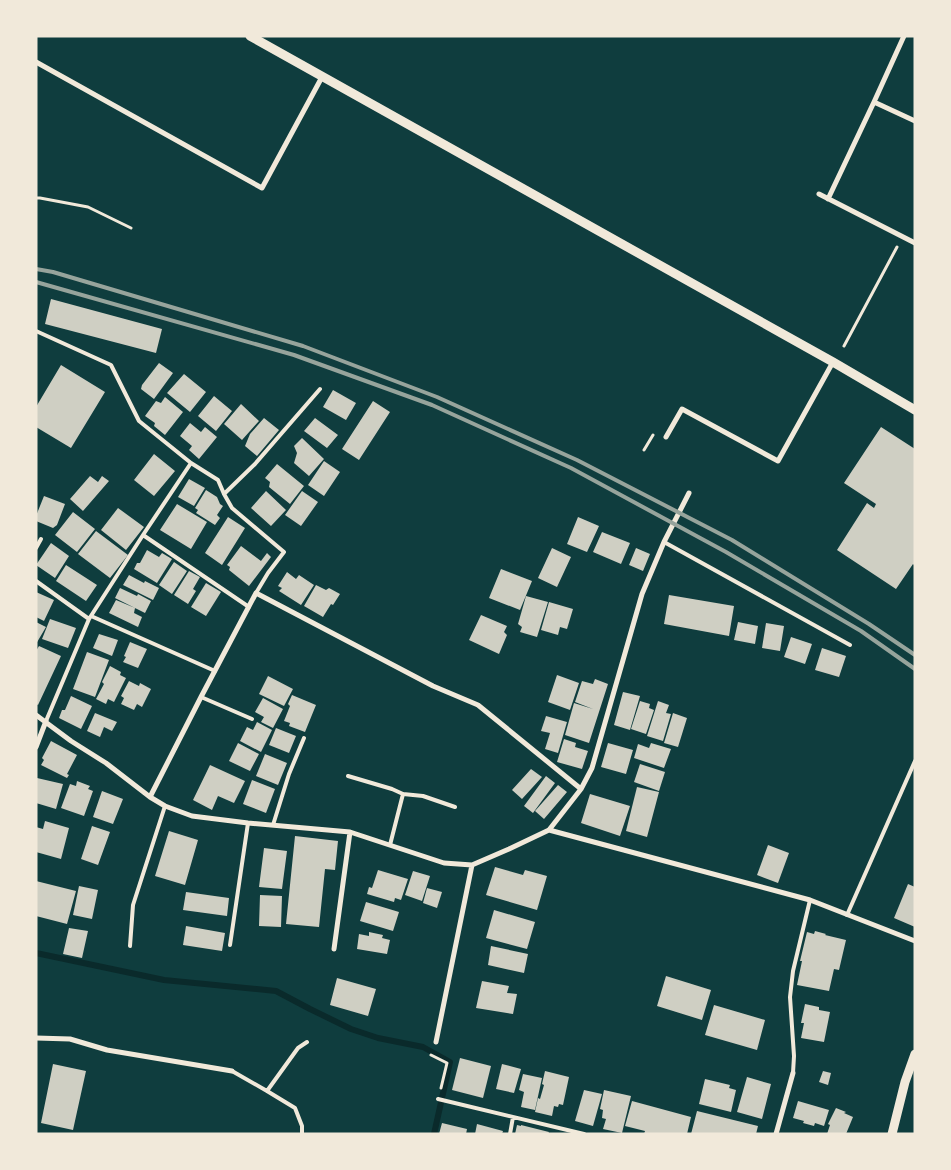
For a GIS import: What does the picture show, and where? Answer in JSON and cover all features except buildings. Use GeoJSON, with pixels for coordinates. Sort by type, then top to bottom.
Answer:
{"type":"FeatureCollection","features":[{"type":"Feature","properties":{"kind":"street"},"geometry":{"type":"LineString","coordinates":[[250,36],[833,362],[915,410]]}},
{"type":"Feature","properties":{"kind":"street"},"geometry":{"type":"LineString","coordinates":[[828,199],[904,36]]}},
{"type":"Feature","properties":{"kind":"street"},"geometry":{"type":"LineString","coordinates":[[36,62],[262,188],[322,77]]}},
{"type":"Feature","properties":{"kind":"street"},"geometry":{"type":"LineString","coordinates":[[874,102],[915,120]]}},
{"type":"Feature","properties":{"kind":"street"},"geometry":{"type":"LineString","coordinates":[[819,194],[915,243]]}},
{"type":"Feature","properties":{"kind":"street"},"geometry":{"type":"LineString","coordinates":[[666,437],[682,408],[778,461],[833,362]]}},
{"type":"Feature","properties":{"kind":"street"},"geometry":{"type":"LineString","coordinates":[[36,715],[71,741],[106,763],[150,798],[192,816],[350,832],[444,863],[472,865],[549,830],[581,789],[592,768],[642,594],[664,542],[688,493]]}},
{"type":"Feature","properties":{"kind":"street"},"geometry":{"type":"LineString","coordinates":[[150,798],[200,697],[216,671],[256,593],[432,686],[478,705],[581,789]]}},
{"type":"Feature","properties":{"kind":"street"},"geometry":{"type":"LineString","coordinates":[[36,747],[46,721]]}},
{"type":"Feature","properties":{"kind":"street"},"geometry":{"type":"LineString","coordinates":[[549,830],[810,900],[915,941]]}},
{"type":"Feature","properties":{"kind":"street"},"geometry":{"type":"LineString","coordinates":[[334,949],[350,832]]}},
{"type":"Feature","properties":{"kind":"street"},"geometry":{"type":"LineString","coordinates":[[436,1042],[472,865]]}},
{"type":"Feature","properties":{"kind":"street"},"geometry":{"type":"LineString","coordinates":[[36,1038],[70,1039],[107,1050],[232,1072]]}},
{"type":"Feature","properties":{"kind":"street"},"geometry":{"type":"LineString","coordinates":[[892,1134],[905,1082],[915,1054]]}},
{"type":"Feature","properties":{"kind":"street"},"geometry":{"type":"LineString","coordinates":[[776,1134],[793,1073]]}},
{"type":"Feature","properties":{"kind":"lane"},"geometry":{"type":"LineString","coordinates":[[36,331],[111,364],[139,421],[191,463],[218,480],[232,508],[284,552],[256,593]]}},
{"type":"Feature","properties":{"kind":"lane"},"geometry":{"type":"LineString","coordinates":[[224,494],[255,464],[320,389]]}},
{"type":"Feature","properties":{"kind":"lane"},"geometry":{"type":"LineString","coordinates":[[46,721],[90,618],[191,463]]}},
{"type":"Feature","properties":{"kind":"lane"},"geometry":{"type":"LineString","coordinates":[[143,535],[249,607]]}},
{"type":"Feature","properties":{"kind":"lane"},"geometry":{"type":"LineString","coordinates":[[36,548],[41,539]]}},
{"type":"Feature","properties":{"kind":"lane"},"geometry":{"type":"LineString","coordinates":[[664,542],[850,645]]}},
{"type":"Feature","properties":{"kind":"lane"},"geometry":{"type":"LineString","coordinates":[[36,581],[90,618],[216,671]]}},
{"type":"Feature","properties":{"kind":"lane"},"geometry":{"type":"LineString","coordinates":[[200,697],[252,719]]}},
{"type":"Feature","properties":{"kind":"lane"},"geometry":{"type":"LineString","coordinates":[[273,825],[289,774],[304,738]]}},
{"type":"Feature","properties":{"kind":"lane"},"geometry":{"type":"LineString","coordinates":[[847,915],[915,761]]}},
{"type":"Feature","properties":{"kind":"lane"},"geometry":{"type":"LineString","coordinates":[[348,776],[403,794],[423,796],[455,806]]}},
{"type":"Feature","properties":{"kind":"lane"},"geometry":{"type":"LineString","coordinates":[[390,845],[403,794]]}},
{"type":"Feature","properties":{"kind":"lane"},"geometry":{"type":"LineString","coordinates":[[130,946],[133,905],[165,806]]}},
{"type":"Feature","properties":{"kind":"lane"},"geometry":{"type":"LineString","coordinates":[[230,945],[248,823]]}},
{"type":"Feature","properties":{"kind":"lane"},"geometry":{"type":"LineString","coordinates":[[793,1073],[794,1056],[790,997],[793,971],[810,900]]}},
{"type":"Feature","properties":{"kind":"lane"},"geometry":{"type":"LineString","coordinates":[[267,1091],[298,1048],[307,1042]]}},
{"type":"Feature","properties":{"kind":"lane"},"geometry":{"type":"LineString","coordinates":[[232,1072],[295,1108],[302,1126],[302,1134]]}},
{"type":"Feature","properties":{"kind":"lane"},"geometry":{"type":"LineString","coordinates":[[438,1099],[584,1134]]}},
{"type":"Feature","properties":{"kind":"lane"},"geometry":{"type":"LineString","coordinates":[[510,1134],[513,1117]]}},
{"type":"Feature","properties":{"kind":"path"},"geometry":{"type":"LineString","coordinates":[[36,198],[88,207],[131,228]]}},
{"type":"Feature","properties":{"kind":"path"},"geometry":{"type":"LineString","coordinates":[[844,346],[902,237]]}},
{"type":"Feature","properties":{"kind":"path"},"geometry":{"type":"LineString","coordinates":[[436,1042],[428,1045],[428,1054],[447,1063],[438,1099]]}},
{"type":"Feature","properties":{"kind":"waterway"},"geometry":{"type":"LineString","coordinates":[[36,953],[164,980],[276,991],[351,1029],[378,1038],[423,1047],[450,1062],[434,1134]]}},
{"type":"Feature","properties":{"kind":"railway"},"geometry":{"type":"LineString","coordinates":[[36,269],[53,272],[303,346],[437,397],[577,460],[732,540],[869,624],[915,655]]}},
{"type":"Feature","properties":{"kind":"railway"},"geometry":{"type":"LineString","coordinates":[[36,282],[294,355],[432,405],[571,468],[726,552],[861,631],[915,669]]}}]}
